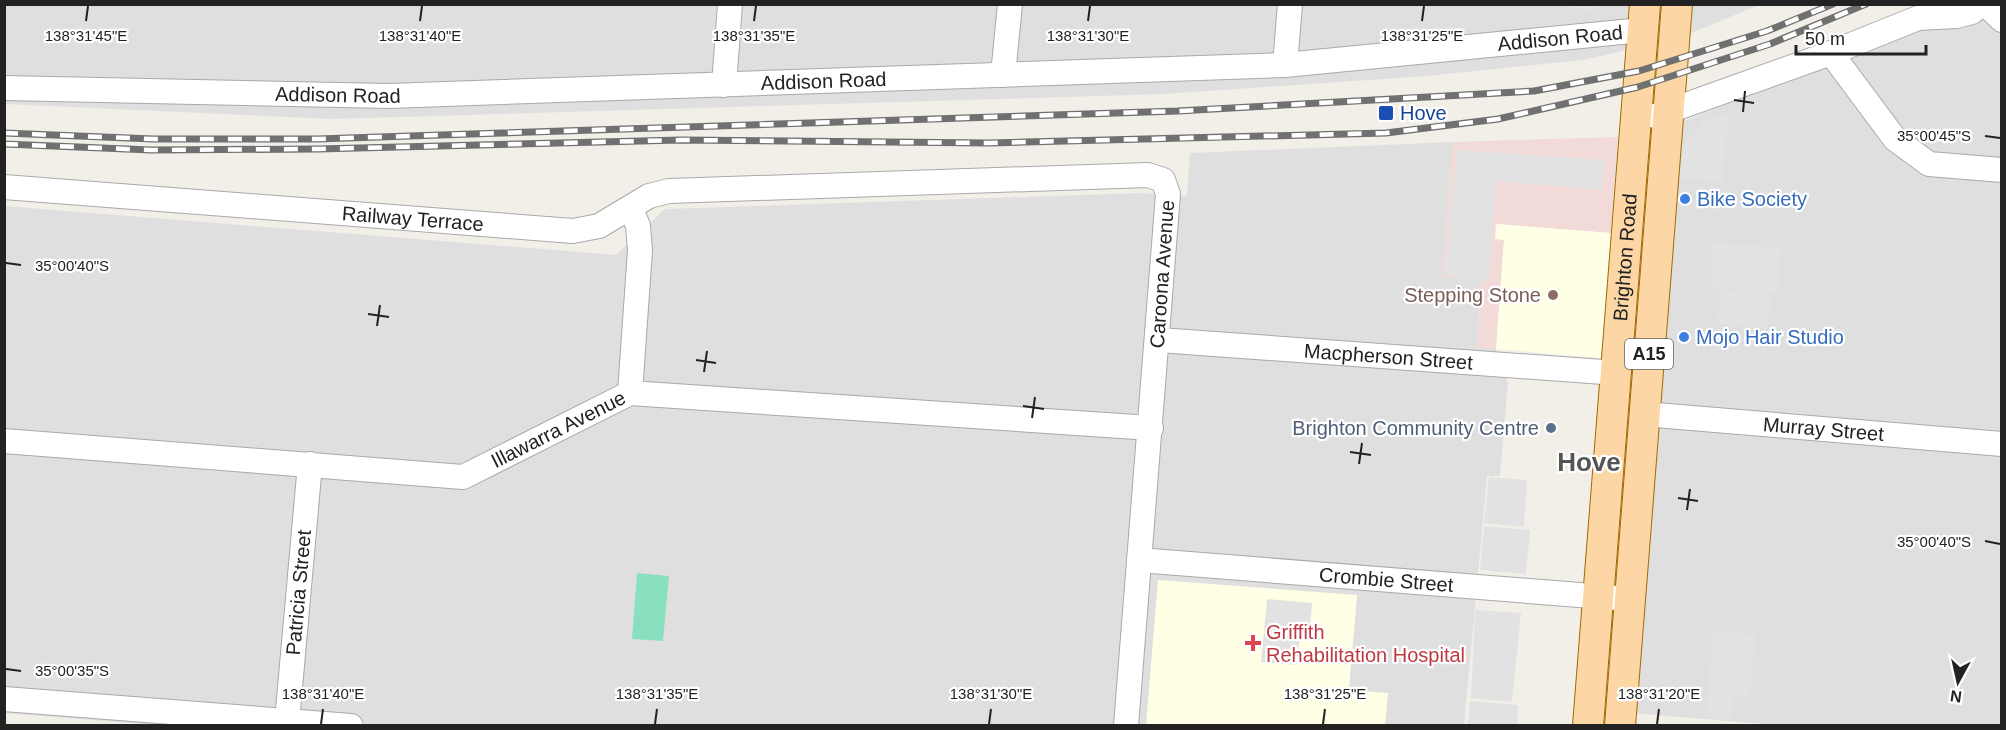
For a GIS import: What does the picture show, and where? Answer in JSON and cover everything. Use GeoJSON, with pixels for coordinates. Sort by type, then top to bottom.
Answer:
{"type":"FeatureCollection","features":[{"type":"Feature","properties":{"kind":"main road","name":"Brighton Road"},"geometry":{"type":"LineString","coordinates":[[1620,726],[1677,4]]}},
{"type":"Feature","properties":{"kind":"main road","name":"Brighton Road"},"geometry":{"type":"LineString","coordinates":[[1588,726],[1644,17]]}},
{"type":"Feature","properties":{"kind":"street"},"geometry":{"type":"LineString","coordinates":[[724,85],[730,4]]}},
{"type":"Feature","properties":{"kind":"street"},"geometry":{"type":"LineString","coordinates":[[1003,75],[1010,4]]}},
{"type":"Feature","properties":{"kind":"street"},"geometry":{"type":"LineString","coordinates":[[1285,65],[1290,4]]}},
{"type":"Feature","properties":{"kind":"street"},"geometry":{"type":"LineString","coordinates":[[1634,134],[1641,123],[1668,109],[1832,53],[1918,18],[1956,16],[1972,12],[1980,4]]}},
{"type":"Feature","properties":{"kind":"street"},"geometry":{"type":"LineString","coordinates":[[1985,4],[2001,20]]}},
{"type":"Feature","properties":{"kind":"street","name":"Addison Road"},"geometry":{"type":"LineString","coordinates":[[4,88],[388,96],[1285,65],[1644,17]]}},
{"type":"Feature","properties":{"kind":"street"},"geometry":{"type":"LineString","coordinates":[[1832,53],[1894,139],[1929,164],[2001,170]]}},
{"type":"Feature","properties":{"kind":"street","name":"Caroona Avenue"},"geometry":{"type":"LineString","coordinates":[[631,209],[649,196],[669,191],[1148,175],[1163,180],[1168,194],[1159,340],[1126,726]]}},
{"type":"Feature","properties":{"kind":"street","name":"Railway Terrace"},"geometry":{"type":"LineString","coordinates":[[4,187],[573,231],[599,226],[631,209]]}},
{"type":"Feature","properties":{"kind":"street"},"geometry":{"type":"LineString","coordinates":[[630,393],[640,250],[638,226],[631,209]]}},
{"type":"Feature","properties":{"kind":"street","name":"Macpherson Street"},"geometry":{"type":"LineString","coordinates":[[1159,340],[1617,373]]}},
{"type":"Feature","properties":{"kind":"street","name":"Illawarra Avenue"},"geometry":{"type":"LineString","coordinates":[[4,441],[462,477],[630,393],[1151,428]]}},
{"type":"Feature","properties":{"kind":"street","name":"Murray Street"},"geometry":{"type":"LineString","coordinates":[[1644,414],[2001,444]]}},
{"type":"Feature","properties":{"kind":"street","name":"Patricia Street"},"geometry":{"type":"LineString","coordinates":[[276,722],[310,464]]}},
{"type":"Feature","properties":{"kind":"street","name":"Crombie Street"},"geometry":{"type":"LineString","coordinates":[[1139,560],[1631,599]]}},
{"type":"Feature","properties":{"kind":"street"},"geometry":{"type":"LineString","coordinates":[[4,699],[276,722],[351,726]]}},
{"type":"Feature","properties":{"kind":"shaded area"},"geometry":{"type":"Polygon","coordinates":[[[1546,4],[1597,4],[1597,5],[1596,11],[1546,4]]]}},
{"type":"Feature","properties":{"kind":"shaded area"},"geometry":{"type":"Polygon","coordinates":[[[5,5],[1759,5],[1679,38],[1583,60],[1427,76],[1164,94],[332,119],[5,104],[5,5]]]}},
{"type":"Feature","properties":{"kind":"shaded area"},"geometry":{"type":"Polygon","coordinates":[[[2001,14],[2001,725],[1788,726],[1631,713],[1676,124],[1920,28],[2001,14]]]}},
{"type":"Feature","properties":{"kind":"shaded area"},"geometry":{"type":"Polygon","coordinates":[[[1728,113],[1723,182],[1677,178],[1680,148],[1707,118],[1728,113]]]}},
{"type":"Feature","properties":{"kind":"shaded area"},"geometry":{"type":"Polygon","coordinates":[[[1618,137],[1611,233],[1496,224],[1504,240],[1496,349],[1477,348],[1482,280],[1442,277],[1453,142],[1618,137]]]}},
{"type":"Feature","properties":{"kind":"shaded area"},"geometry":{"type":"Polygon","coordinates":[[[1453,142],[1442,277],[1482,280],[1477,348],[1496,349],[1508,383],[1500,476],[1487,476],[1464,725],[168,726],[5,713],[4,206],[616,255],[665,209],[1140,193],[1187,196],[1190,153],[1453,142]]]}},
{"type":"Feature","properties":{"kind":"shaded area"},"geometry":{"type":"Polygon","coordinates":[[[1457,150],[1604,160],[1602,190],[1496,181],[1488,282],[1445,275],[1457,150]]]}},
{"type":"Feature","properties":{"kind":"shaded area","name":"Stepping Stone"},"geometry":{"type":"Polygon","coordinates":[[[1496,224],[1611,233],[1601,358],[1496,349],[1504,240],[1495,239],[1496,224]]]}},
{"type":"Feature","properties":{"kind":"shaded area"},"geometry":{"type":"Polygon","coordinates":[[[1713,242],[1781,248],[1778,293],[1710,286],[1713,242]]]}},
{"type":"Feature","properties":{"kind":"shaded area"},"geometry":{"type":"Polygon","coordinates":[[[1721,289],[1771,294],[1768,329],[1717,324],[1721,289]]]}},
{"type":"Feature","properties":{"kind":"shaded area"},"geometry":{"type":"Polygon","coordinates":[[[1489,477],[1527,480],[1524,527],[1484,523],[1489,477]]]}},
{"type":"Feature","properties":{"kind":"shaded area"},"geometry":{"type":"Polygon","coordinates":[[[1484,526],[1530,530],[1526,574],[1480,570],[1484,526]]]}},
{"type":"Feature","properties":{"kind":"shaded area","name":"Griffith Rehabilitation Hospital"},"geometry":{"type":"Polygon","coordinates":[[[1158,580],[1357,595],[1349,690],[1388,693],[1385,725],[1146,726],[1158,580]]]}},
{"type":"Feature","properties":{"kind":"shaded area"},"geometry":{"type":"Polygon","coordinates":[[[1267,599],[1312,603],[1309,637],[1300,636],[1297,665],[1261,662],[1267,599]]]}},
{"type":"Feature","properties":{"kind":"shaded area"},"geometry":{"type":"Polygon","coordinates":[[[1475,610],[1521,613],[1512,702],[1471,698],[1475,610]]]}},
{"type":"Feature","properties":{"kind":"shaded area"},"geometry":{"type":"Polygon","coordinates":[[[1714,631],[1755,635],[1750,697],[1734,696],[1732,720],[1705,718],[1714,631]]]}},
{"type":"Feature","properties":{"kind":"shaded area"},"geometry":{"type":"Polygon","coordinates":[[[1470,701],[1518,705],[1517,725],[1468,725],[1470,701]]]}},
{"type":"Feature","properties":{"kind":"green space"},"geometry":{"type":"Polygon","coordinates":[[[637,573],[669,576],[663,641],[632,639],[637,573]]]}},
{"type":"Feature","properties":{"kind":"railway"},"geometry":{"type":"LineString","coordinates":[[4,133],[153,139],[317,139],[1178,111],[1534,91],[1639,71],[1767,31],[1833,4]]}},
{"type":"Feature","properties":{"kind":"railway"},"geometry":{"type":"LineString","coordinates":[[4,144],[151,150],[318,149],[681,140],[989,143],[1386,133],[1498,119],[1638,87],[1770,44],[1866,4]]}},
{"type":"Feature","properties":{"kind":"place","name":"Hove"},"geometry":{"type":"Point","coordinates":[1386,113]}},
{"type":"Feature","properties":{"kind":"place","name":"Bike Society"},"geometry":{"type":"Point","coordinates":[1685,199]}},
{"type":"Feature","properties":{"kind":"place","name":"Stepping Stone"},"geometry":{"type":"Point","coordinates":[1553,295]}},
{"type":"Feature","properties":{"kind":"place","name":"Mojo Hair Studio"},"geometry":{"type":"Point","coordinates":[1684,337]}},
{"type":"Feature","properties":{"kind":"place","name":"Brighton Community Centre"},"geometry":{"type":"Point","coordinates":[1551,428]}},
{"type":"Feature","properties":{"kind":"place","name":"Griffith Rehabilitation Hospital"},"geometry":{"type":"Point","coordinates":[1253,643]}},
{"type":"Feature","properties":{"kind":"district","name":"Hove"},"geometry":{"type":"Point","coordinates":[1589,462]}}]}
